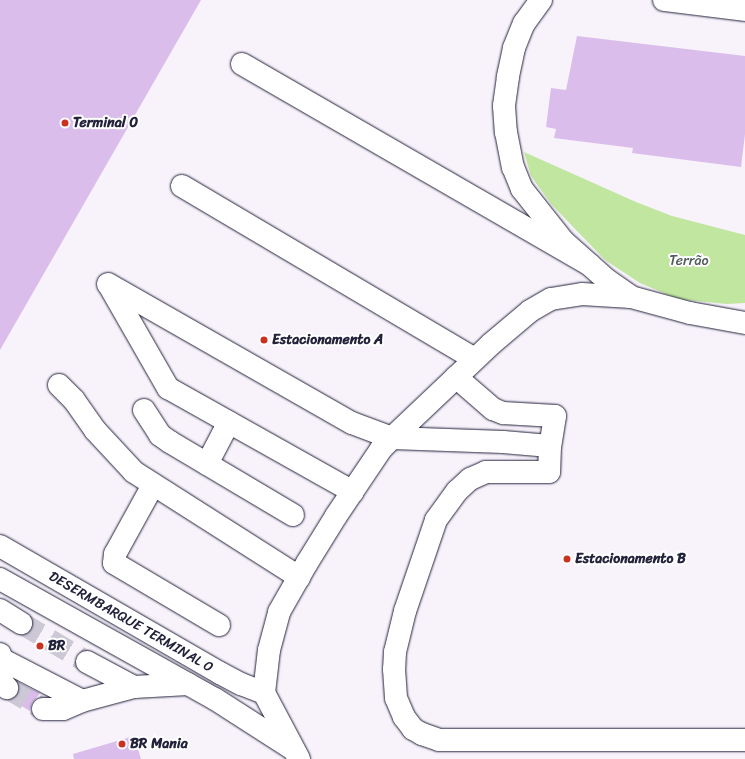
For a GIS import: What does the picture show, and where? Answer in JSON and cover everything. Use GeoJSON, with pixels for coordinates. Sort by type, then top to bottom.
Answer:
{"type":"FeatureCollection","features":[{"type":"Feature","properties":{"kind":"street"},"geometry":{"type":"LineString","coordinates":[[542,0],[524,23],[514,48],[508,77],[504,106],[506,132],[513,167],[522,189],[563,241],[590,265],[631,297]]}},
{"type":"Feature","properties":{"kind":"street"},"geometry":{"type":"LineString","coordinates":[[664,0],[745,10]]}},
{"type":"Feature","properties":{"kind":"street"},"geometry":{"type":"LineString","coordinates":[[242,64],[590,265]]}},
{"type":"Feature","properties":{"kind":"street"},"geometry":{"type":"LineString","coordinates":[[182,186],[475,359]]}},
{"type":"Feature","properties":{"kind":"street"},"geometry":{"type":"LineString","coordinates":[[353,492],[168,388],[108,284],[352,423],[392,438],[504,442],[550,446]]}},
{"type":"Feature","properties":{"kind":"street"},"geometry":{"type":"LineString","coordinates":[[297,755],[264,693],[269,650],[280,612],[299,577],[353,492],[381,449],[392,438],[475,359],[530,311],[551,299],[582,294],[631,297],[690,313],[745,323]]}},
{"type":"Feature","properties":{"kind":"street"},"geometry":{"type":"LineString","coordinates":[[456,377],[493,409],[502,413],[555,416],[550,446],[549,472],[486,472],[470,479],[457,491],[436,520],[405,611],[395,652],[394,669],[396,698],[404,717],[413,728],[422,734],[439,740],[745,740]]}},
{"type":"Feature","properties":{"kind":"street"},"geometry":{"type":"LineString","coordinates":[[59,385],[74,400],[95,430],[119,458],[134,472],[299,577]]}},
{"type":"Feature","properties":{"kind":"street"},"geometry":{"type":"LineString","coordinates":[[144,410],[160,435],[293,515]]}},
{"type":"Feature","properties":{"kind":"street"},"geometry":{"type":"LineString","coordinates":[[207,464],[229,422]]}},
{"type":"Feature","properties":{"kind":"street"},"geometry":{"type":"LineString","coordinates":[[153,485],[115,554],[114,563],[219,625]]}},
{"type":"Feature","properties":{"kind":"street","name":"DESERMBARQUE TERMINAL 0"},"geometry":{"type":"LineString","coordinates":[[0,546],[220,673],[241,684],[264,693]]}},
{"type":"Feature","properties":{"kind":"street"},"geometry":{"type":"LineString","coordinates":[[0,579],[216,699],[297,755]]}},
{"type":"Feature","properties":{"kind":"street"},"geometry":{"type":"LineString","coordinates":[[0,610],[21,623]]}},
{"type":"Feature","properties":{"kind":"street"},"geometry":{"type":"LineString","coordinates":[[1,656],[2,682],[7,688]]}},
{"type":"Feature","properties":{"kind":"street"},"geometry":{"type":"LineString","coordinates":[[1,656],[82,702]]}},
{"type":"Feature","properties":{"kind":"street"},"geometry":{"type":"LineString","coordinates":[[86,662],[134,687]]}},
{"type":"Feature","properties":{"kind":"street"},"geometry":{"type":"LineString","coordinates":[[43,709],[64,709],[82,702],[134,687],[188,684]]}},
{"type":"Feature","properties":{"kind":"green space","name":"Terrão"},"geometry":{"type":"Polygon","coordinates":[[[524,152],[636,202],[672,216],[745,235],[745,303],[726,304],[678,299],[640,283],[605,260],[551,204],[531,176],[524,152]]]}},
{"type":"Feature","properties":{"kind":"building","name":"Terminal 0"},"geometry":{"type":"Polygon","coordinates":[[[0,0],[201,0],[0,350],[0,0]]]}},
{"type":"Feature","properties":{"kind":"building"},"geometry":{"type":"Polygon","coordinates":[[[577,36],[745,56],[745,134],[741,167],[632,153],[633,148],[554,138],[556,129],[546,127],[551,88],[566,90],[577,36]]]}},
{"type":"Feature","properties":{"kind":"building"},"geometry":{"type":"Polygon","coordinates":[[[17,682],[40,693],[32,703],[30,711],[11,700],[19,693],[19,686],[17,682]]]}},
{"type":"Feature","properties":{"kind":"building","name":"BR Mania"},"geometry":{"type":"Polygon","coordinates":[[[134,736],[141,759],[74,759],[73,754],[134,736]]]}},
{"type":"Feature","properties":{"kind":"tunnel"},"geometry":{"type":"LineString","coordinates":[[21,623],[87,662]]}},
{"type":"Feature","properties":{"kind":"tunnel"},"geometry":{"type":"LineString","coordinates":[[7,688],[43,709]]}},
{"type":"Feature","properties":{"kind":"place","name":"Terminal 0"},"geometry":{"type":"Point","coordinates":[65,123]}},
{"type":"Feature","properties":{"kind":"place","name":"Estacionamento A"},"geometry":{"type":"Point","coordinates":[264,340]}},
{"type":"Feature","properties":{"kind":"place","name":"Estacionamento B"},"geometry":{"type":"Point","coordinates":[567,559]}},
{"type":"Feature","properties":{"kind":"place","name":"BR"},"geometry":{"type":"Point","coordinates":[40,646]}},
{"type":"Feature","properties":{"kind":"place","name":"BR Mania"},"geometry":{"type":"Point","coordinates":[122,744]}}]}
